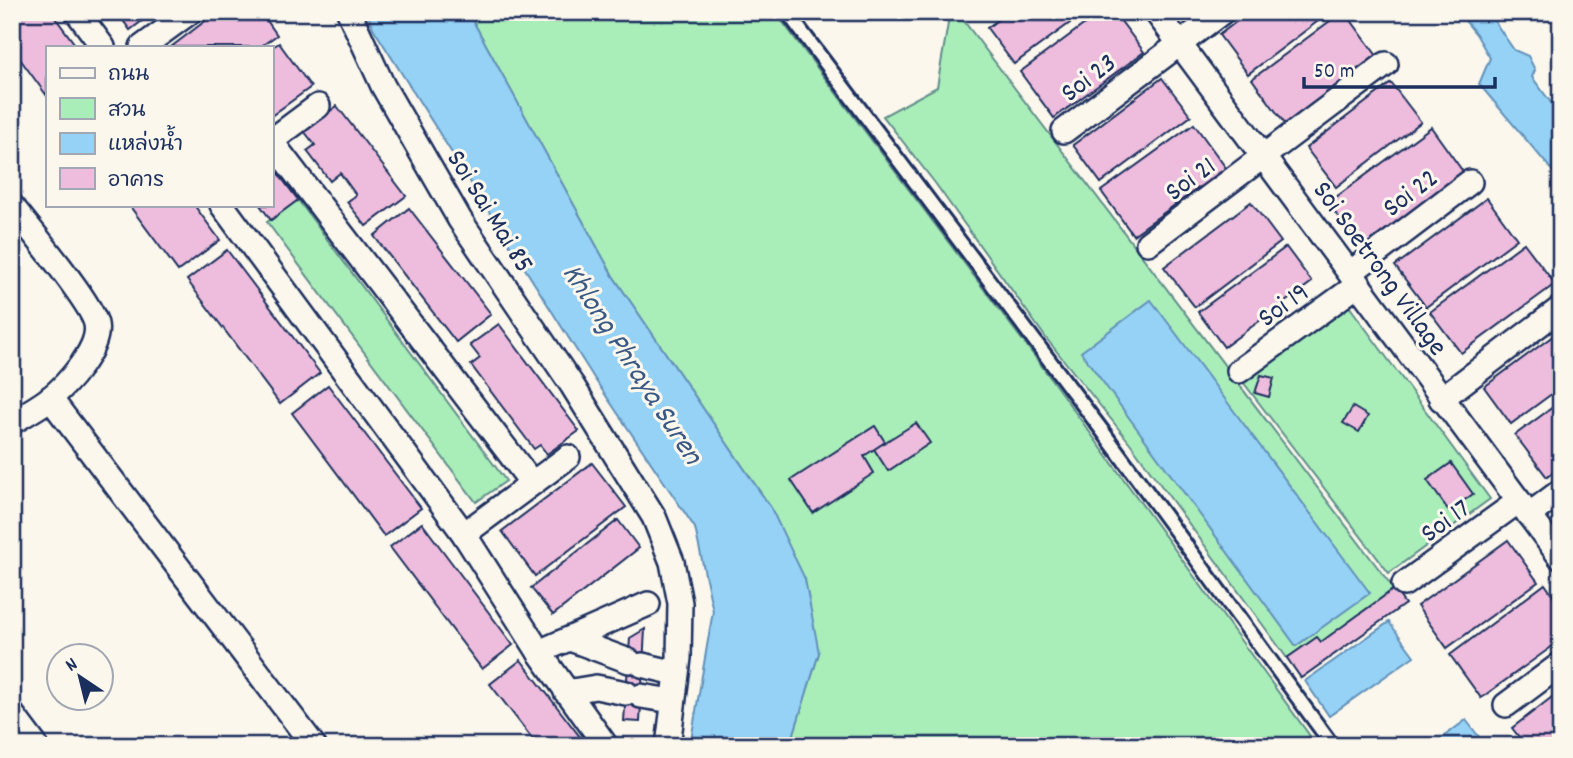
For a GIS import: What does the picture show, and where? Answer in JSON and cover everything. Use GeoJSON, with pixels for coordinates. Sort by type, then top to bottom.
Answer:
{"type":"FeatureCollection","features":[{"type":"Feature","properties":{"kind":"street"},"geometry":{"type":"LineString","coordinates":[[77,12],[102,46]]}},
{"type":"Feature","properties":{"kind":"street"},"geometry":{"type":"LineString","coordinates":[[143,46],[190,12]]}},
{"type":"Feature","properties":{"kind":"street","name":"Soi Sai Mai 85"},"geometry":{"type":"LineString","coordinates":[[349,12],[383,86],[460,220],[572,385],[654,517],[672,562],[680,603],[677,673],[668,746]]}},
{"type":"Feature","properties":{"kind":"street","name":"Soi Soetrong Village"},"geometry":{"type":"LineString","coordinates":[[1156,12],[1561,558]]}},
{"type":"Feature","properties":{"kind":"street","name":"Soi 23"},"geometry":{"type":"LineString","coordinates":[[1064,131],[1222,12]]}},
{"type":"Feature","properties":{"kind":"street","name":"Soi 21"},"geometry":{"type":"LineString","coordinates":[[1148,243],[1265,158],[1386,64]]}},
{"type":"Feature","properties":{"kind":"street"},"geometry":{"type":"LineString","coordinates":[[273,140],[318,106]]}},
{"type":"Feature","properties":{"kind":"street"},"geometry":{"type":"LineString","coordinates":[[273,144],[532,483]]}},
{"type":"Feature","properties":{"kind":"street","name":"Soi 22"},"geometry":{"type":"LineString","coordinates":[[1355,279],[1470,182]]}},
{"type":"Feature","properties":{"kind":"street"},"geometry":{"type":"LineString","coordinates":[[12,206],[87,305],[96,324],[95,340],[82,365],[50,398],[12,422]]}},
{"type":"Feature","properties":{"kind":"street"},"geometry":{"type":"LineString","coordinates":[[223,206],[464,534],[539,652],[606,746]]}},
{"type":"Feature","properties":{"kind":"street","name":"Soi 19"},"geometry":{"type":"LineString","coordinates":[[1239,372],[1355,279]]}},
{"type":"Feature","properties":{"kind":"street"},"geometry":{"type":"LineString","coordinates":[[1441,398],[1561,308]]}},
{"type":"Feature","properties":{"kind":"street"},"geometry":{"type":"LineString","coordinates":[[50,398],[314,746]]}},
{"type":"Feature","properties":{"kind":"street"},"geometry":{"type":"LineString","coordinates":[[464,534],[568,457]]}},
{"type":"Feature","properties":{"kind":"street","name":"Soi 17"},"geometry":{"type":"LineString","coordinates":[[1404,584],[1524,508],[1561,491]]}},
{"type":"Feature","properties":{"kind":"street"},"geometry":{"type":"LineString","coordinates":[[539,652],[648,604]]}},
{"type":"Feature","properties":{"kind":"street"},"geometry":{"type":"LineString","coordinates":[[570,639],[636,663],[677,673]]}},
{"type":"Feature","properties":{"kind":"street"},"geometry":{"type":"LineString","coordinates":[[1506,705],[1561,664]]}},
{"type":"Feature","properties":{"kind":"street"},"geometry":{"type":"LineString","coordinates":[[566,692],[596,687],[672,701]]}},
{"type":"Feature","properties":{"kind":"street"},"geometry":{"type":"LineString","coordinates":[[12,714],[36,746]]}},
{"type":"Feature","properties":{"kind":"lane"},"geometry":{"type":"LineString","coordinates":[[787,12],[1101,429],[1333,746]]}},
{"type":"Feature","properties":{"kind":"green space"},"geometry":{"type":"Polygon","coordinates":[[[468,12],[775,12],[1038,361],[1310,736],[1293,746],[790,746],[819,653],[771,508],[613,276],[468,12]]]}},
{"type":"Feature","properties":{"kind":"green space"},"geometry":{"type":"Polygon","coordinates":[[[950,12],[957,12],[1394,589],[1321,642],[1317,637],[1287,658],[1130,443],[1046,338],[935,183],[883,116],[937,87],[950,12]]]}},
{"type":"Feature","properties":{"kind":"green space"},"geometry":{"type":"Polygon","coordinates":[[[298,200],[506,481],[476,502],[267,222],[298,200]]]}},
{"type":"Feature","properties":{"kind":"green space"},"geometry":{"type":"Polygon","coordinates":[[[1344,299],[1490,499],[1389,573],[1240,378],[1344,299]]]}},
{"type":"Feature","properties":{"kind":"water","name":"Khlong Phraya Suren"},"geometry":{"type":"Polygon","coordinates":[[[367,12],[468,12],[613,276],[771,508],[805,579],[819,653],[790,746],[690,746],[713,611],[695,528],[594,378],[373,28],[367,12]]]}},
{"type":"Feature","properties":{"kind":"water"},"geometry":{"type":"Polygon","coordinates":[[[1458,12],[1488,12],[1514,50],[1528,56],[1535,70],[1532,77],[1561,116],[1561,181],[1479,84],[1490,58],[1476,34],[1458,12]]]}},
{"type":"Feature","properties":{"kind":"water"},"geometry":{"type":"Polygon","coordinates":[[[1151,300],[1370,593],[1296,646],[1081,352],[1151,300]]]}},
{"type":"Feature","properties":{"kind":"water"},"geometry":{"type":"Polygon","coordinates":[[[1389,622],[1414,656],[1329,716],[1305,681],[1389,622]]]}},
{"type":"Feature","properties":{"kind":"water"},"geometry":{"type":"Polygon","coordinates":[[[1466,720],[1486,746],[1431,746],[1466,720]]]}},
{"type":"Feature","properties":{"kind":"building"},"geometry":{"type":"Polygon","coordinates":[[[12,12],[51,12],[76,46],[46,46],[46,95],[12,48],[12,12]]]}},
{"type":"Feature","properties":{"kind":"building"},"geometry":{"type":"Polygon","coordinates":[[[117,12],[154,12],[130,30],[117,12]]]}},
{"type":"Feature","properties":{"kind":"building"},"geometry":{"type":"Polygon","coordinates":[[[217,12],[261,12],[277,35],[261,46],[172,46],[217,12]]]}},
{"type":"Feature","properties":{"kind":"building"},"geometry":{"type":"Polygon","coordinates":[[[1008,12],[1085,12],[1014,64],[987,28],[1008,12]]]}},
{"type":"Feature","properties":{"kind":"building"},"geometry":{"type":"Polygon","coordinates":[[[1101,12],[1114,12],[1144,52],[1054,118],[1020,72],[1101,12]]]}},
{"type":"Feature","properties":{"kind":"building"},"geometry":{"type":"Polygon","coordinates":[[[1249,12],[1330,12],[1248,74],[1219,35],[1249,12]]]}},
{"type":"Feature","properties":{"kind":"building"},"geometry":{"type":"Polygon","coordinates":[[[1345,12],[1377,56],[1285,124],[1252,79],[1345,12]]]}},
{"type":"Feature","properties":{"kind":"building"},"geometry":{"type":"Polygon","coordinates":[[[279,43],[311,87],[273,115],[273,47],[279,43]]]}},
{"type":"Feature","properties":{"kind":"building"},"geometry":{"type":"Polygon","coordinates":[[[1162,78],[1191,116],[1101,183],[1073,145],[1162,78]]]}},
{"type":"Feature","properties":{"kind":"building"},"geometry":{"type":"Polygon","coordinates":[[[1391,83],[1421,122],[1336,187],[1306,148],[1391,83]]]}},
{"type":"Feature","properties":{"kind":"building"},"geometry":{"type":"Polygon","coordinates":[[[337,106],[406,196],[366,226],[347,202],[356,195],[340,173],[330,181],[307,151],[315,145],[304,131],[337,106]]]}},
{"type":"Feature","properties":{"kind":"building"},"geometry":{"type":"Polygon","coordinates":[[[1194,124],[1226,168],[1133,235],[1101,191],[1194,124]]]}},
{"type":"Feature","properties":{"kind":"building"},"geometry":{"type":"Polygon","coordinates":[[[1431,127],[1464,173],[1361,248],[1328,203],[1431,127]]]}},
{"type":"Feature","properties":{"kind":"building"},"geometry":{"type":"Polygon","coordinates":[[[273,167],[298,200],[271,220],[261,206],[273,206],[273,167]]]}},
{"type":"Feature","properties":{"kind":"building"},"geometry":{"type":"Polygon","coordinates":[[[1487,198],[1517,239],[1426,307],[1395,266],[1487,198]]]}},
{"type":"Feature","properties":{"kind":"building"},"geometry":{"type":"Polygon","coordinates":[[[1251,202],[1281,242],[1195,307],[1164,267],[1251,202]]]}},
{"type":"Feature","properties":{"kind":"building"},"geometry":{"type":"Polygon","coordinates":[[[130,206],[195,206],[220,240],[178,271],[130,206]]]}},
{"type":"Feature","properties":{"kind":"building"},"geometry":{"type":"Polygon","coordinates":[[[409,208],[491,314],[456,342],[374,236],[409,208]]]}},
{"type":"Feature","properties":{"kind":"building"},"geometry":{"type":"Polygon","coordinates":[[[1524,243],[1555,284],[1461,353],[1430,312],[1524,243]]]}},
{"type":"Feature","properties":{"kind":"building"},"geometry":{"type":"Polygon","coordinates":[[[1286,247],[1312,282],[1224,347],[1198,312],[1286,247]]]}},
{"type":"Feature","properties":{"kind":"building"},"geometry":{"type":"Polygon","coordinates":[[[227,250],[320,373],[280,404],[187,280],[227,250]]]}},
{"type":"Feature","properties":{"kind":"building"},"geometry":{"type":"Polygon","coordinates":[[[499,324],[579,431],[547,454],[540,445],[534,449],[471,365],[480,358],[470,345],[499,324]]]}},
{"type":"Feature","properties":{"kind":"building"},"geometry":{"type":"Polygon","coordinates":[[[1561,330],[1561,387],[1511,424],[1484,387],[1561,330]]]}},
{"type":"Feature","properties":{"kind":"building"},"geometry":{"type":"Polygon","coordinates":[[[1261,375],[1274,378],[1269,397],[1255,393],[1261,375]]]}},
{"type":"Feature","properties":{"kind":"building"},"geometry":{"type":"Polygon","coordinates":[[[328,385],[421,508],[384,536],[292,413],[328,385]]]}},
{"type":"Feature","properties":{"kind":"building"},"geometry":{"type":"Polygon","coordinates":[[[1561,401],[1561,466],[1547,477],[1515,435],[1561,401]]]}},
{"type":"Feature","properties":{"kind":"building"},"geometry":{"type":"Polygon","coordinates":[[[1353,407],[1368,416],[1359,432],[1343,423],[1353,407]]]}},
{"type":"Feature","properties":{"kind":"building"},"geometry":{"type":"Polygon","coordinates":[[[916,423],[930,443],[888,471],[874,449],[916,423]]]}},
{"type":"Feature","properties":{"kind":"building"},"geometry":{"type":"Polygon","coordinates":[[[875,426],[885,442],[864,456],[874,473],[813,513],[791,480],[875,426]]]}},
{"type":"Feature","properties":{"kind":"building"},"geometry":{"type":"Polygon","coordinates":[[[592,463],[626,507],[535,576],[502,531],[592,463]]]}},
{"type":"Feature","properties":{"kind":"building"},"geometry":{"type":"Polygon","coordinates":[[[1451,463],[1473,494],[1449,511],[1427,480],[1451,463]]]}},
{"type":"Feature","properties":{"kind":"building"},"geometry":{"type":"Polygon","coordinates":[[[618,520],[639,548],[553,615],[531,588],[618,520]]]}},
{"type":"Feature","properties":{"kind":"building"},"geometry":{"type":"Polygon","coordinates":[[[422,523],[513,645],[482,669],[390,547],[422,523]]]}},
{"type":"Feature","properties":{"kind":"building"},"geometry":{"type":"Polygon","coordinates":[[[1508,540],[1538,582],[1447,648],[1417,606],[1508,540]]]}},
{"type":"Feature","properties":{"kind":"building"},"geometry":{"type":"Polygon","coordinates":[[[1545,584],[1561,607],[1561,640],[1481,698],[1450,655],[1545,584]]]}},
{"type":"Feature","properties":{"kind":"building"},"geometry":{"type":"Polygon","coordinates":[[[1394,589],[1405,604],[1301,678],[1287,658],[1317,637],[1321,642],[1394,589]]]}},
{"type":"Feature","properties":{"kind":"building"},"geometry":{"type":"Polygon","coordinates":[[[645,629],[640,722],[624,721],[630,638],[645,629]]]}},
{"type":"Feature","properties":{"kind":"building"},"geometry":{"type":"Polygon","coordinates":[[[521,660],[587,746],[538,746],[490,684],[521,660]]]}},
{"type":"Feature","properties":{"kind":"building"},"geometry":{"type":"Polygon","coordinates":[[[1561,690],[1561,746],[1526,746],[1512,728],[1561,690]]]}}]}
